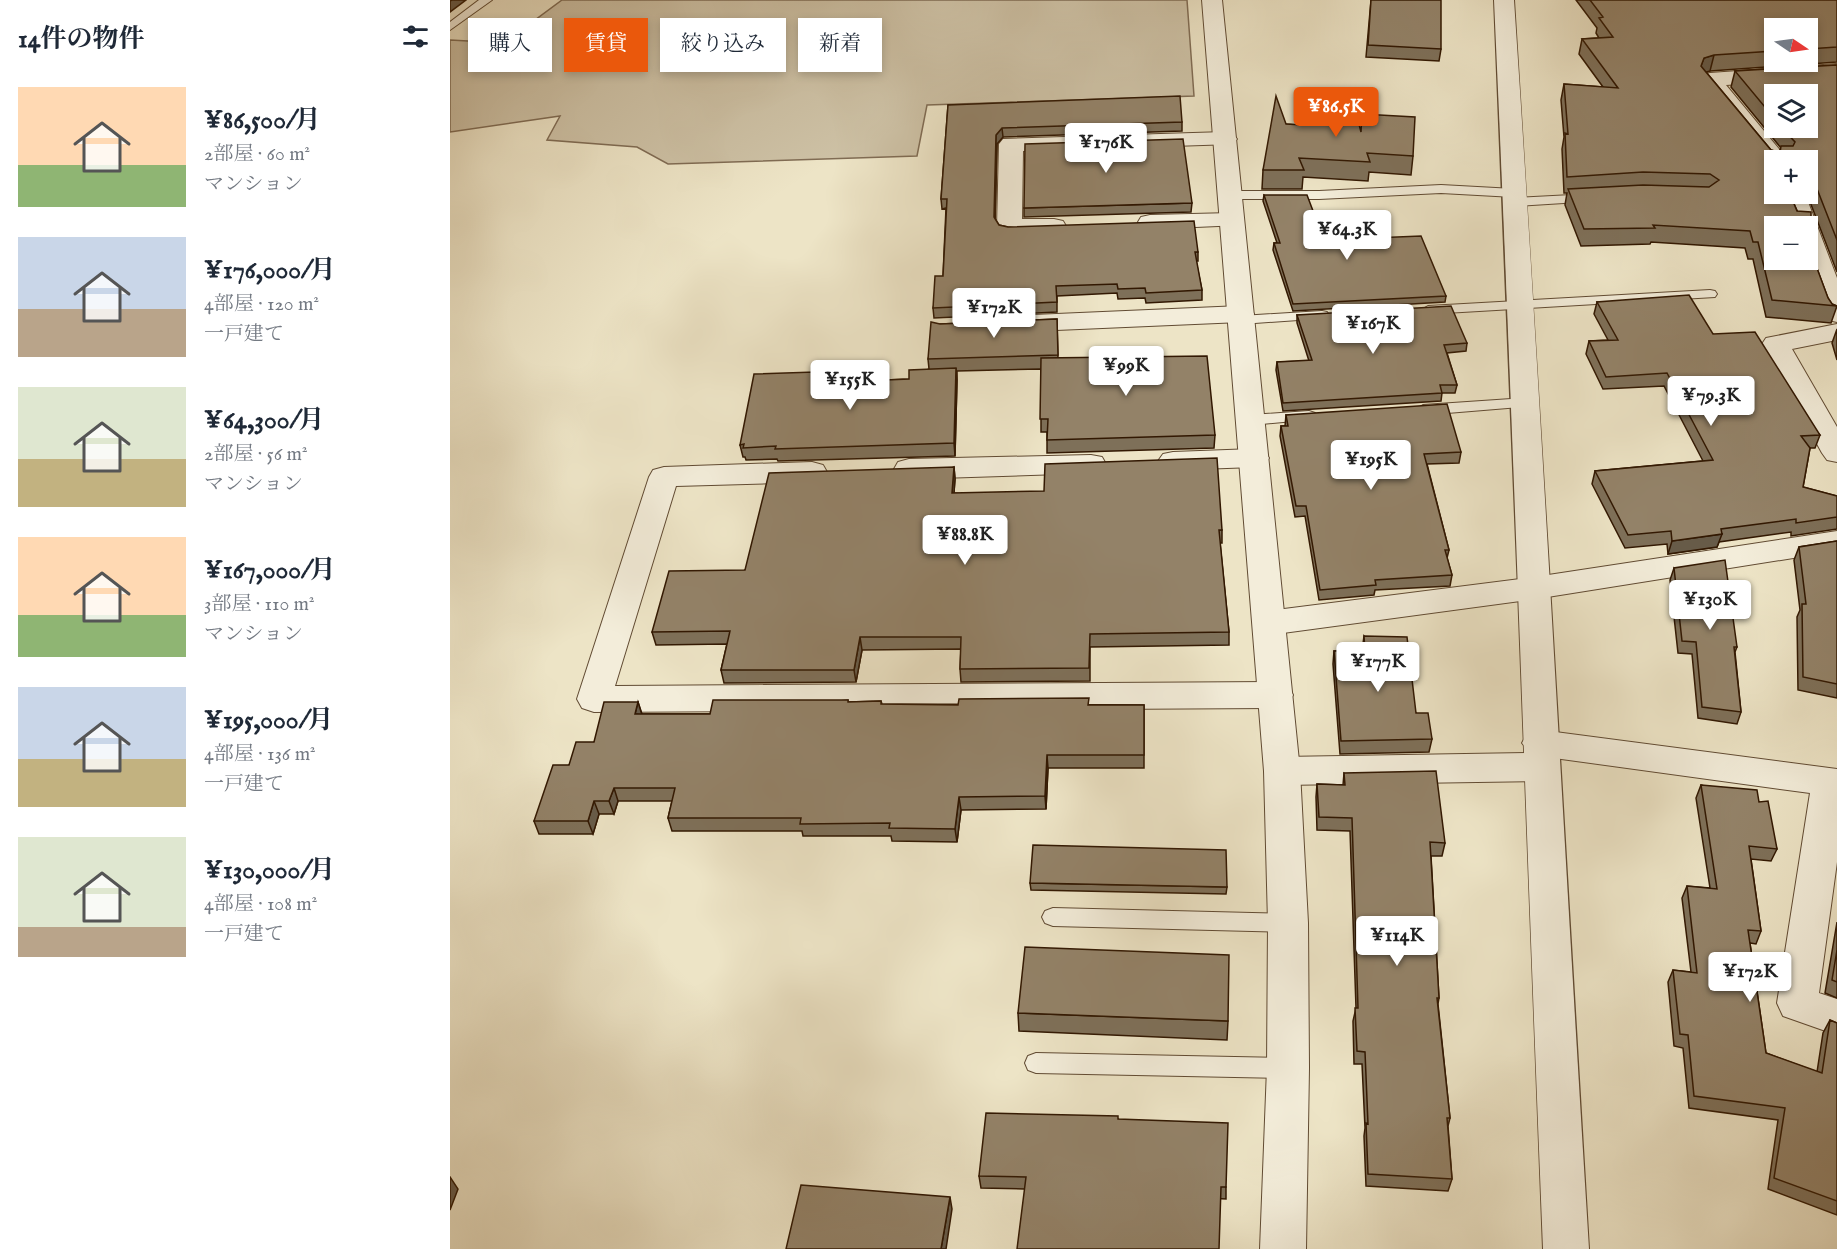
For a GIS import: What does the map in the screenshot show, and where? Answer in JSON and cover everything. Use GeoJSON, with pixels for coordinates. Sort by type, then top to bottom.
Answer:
{"type":"FeatureCollection","features":[{"type":"Feature","properties":{"kind":"street"},"geometry":{"type":"LineString","coordinates":[[1212,0],[1282,771],[1288,923],[1288,1068],[1283,1249]]}},
{"type":"Feature","properties":{"kind":"street"},"geometry":{"type":"LineString","coordinates":[[1504,0],[1527,403],[1540,755],[1566,1249]]}},
{"type":"Feature","properties":{"kind":"street"},"geometry":{"type":"LineString","coordinates":[[1768,150],[1710,81],[1837,71]]}},
{"type":"Feature","properties":{"kind":"street"},"geometry":{"type":"LineString","coordinates":[[1080,225],[1010,227],[1011,144],[1225,139]]}},
{"type":"Feature","properties":{"kind":"street"},"geometry":{"type":"LineString","coordinates":[[1127,223],[1232,220]]}},
{"type":"Feature","properties":{"kind":"street"},"geometry":{"type":"LineString","coordinates":[[1818,261],[1837,314]]}},
{"type":"Feature","properties":{"kind":"street"},"geometry":{"type":"LineString","coordinates":[[987,325],[1241,317]]}},
{"type":"Feature","properties":{"kind":"street"},"geometry":{"type":"LineString","coordinates":[[1833,440],[1776,344],[1837,332]]}},
{"type":"Feature","properties":{"kind":"street"},"geometry":{"type":"LineString","coordinates":[[876,470],[1254,458]]}},
{"type":"Feature","properties":{"kind":"street"},"geometry":{"type":"LineString","coordinates":[[841,471],[664,477],[594,699],[1276,695]]}},
{"type":"Feature","properties":{"kind":"street"},"geometry":{"type":"LineString","coordinates":[[1269,623],[1535,588],[1837,541]]}},
{"type":"Feature","properties":{"kind":"street"},"geometry":{"type":"LineString","coordinates":[[1282,771],[1540,755],[1834,783],[1797,1003],[1837,1017]]}},
{"type":"Feature","properties":{"kind":"lane"},"geometry":{"type":"LineString","coordinates":[[450,27],[486,0]]}},
{"type":"Feature","properties":{"kind":"lane"},"geometry":{"type":"LineString","coordinates":[[1230,195],[1319,195],[1441,189],[1515,197],[1605,197]]}},
{"type":"Feature","properties":{"kind":"lane"},"geometry":{"type":"LineString","coordinates":[[1416,310],[1710,294]]}},
{"type":"Feature","properties":{"kind":"lane"},"geometry":{"type":"LineString","coordinates":[[1241,317],[1335,315]]}},
{"type":"Feature","properties":{"kind":"lane"},"geometry":{"type":"LineString","coordinates":[[1412,410],[1527,403]]}},
{"type":"Feature","properties":{"kind":"lane"},"geometry":{"type":"LineString","coordinates":[[1251,420],[1320,416]]}},
{"type":"Feature","properties":{"kind":"lane"},"geometry":{"type":"LineString","coordinates":[[1053,917],[1288,923]]}},
{"type":"Feature","properties":{"kind":"lane"},"geometry":{"type":"LineString","coordinates":[[1036,1063],[1288,1068]]}},
{"type":"Feature","properties":{"kind":"shaded area"},"geometry":{"type":"Polygon","coordinates":[[[562,0],[1187,0],[1194,96],[927,105],[917,156],[668,164],[637,147],[547,140],[560,116],[450,132],[450,40],[468,41],[468,72],[552,72],[552,18],[538,18],[562,0]]]}},
{"type":"Feature","properties":{"kind":"building"},"geometry":{"type":"Polygon","coordinates":[[[1371,0],[1441,0],[1441,49],[1368,45],[1371,0]]]}},
{"type":"Feature","properties":{"kind":"building"},"geometry":{"type":"Polygon","coordinates":[[[1590,0],[1837,0],[1837,47],[1818,48],[1818,18],[1764,18],[1764,52],[1714,55],[1704,58],[1701,66],[1771,150],[1764,150],[1764,204],[1794,204],[1797,211],[1811,212],[1811,216],[1764,216],[1764,267],[1758,242],[1753,242],[1750,231],[1653,225],[1655,228],[1584,229],[1568,189],[1643,185],[1709,187],[1719,180],[1710,174],[1643,172],[1567,177],[1565,133],[1568,134],[1564,84],[1618,88],[1582,39],[1613,37],[1599,18],[1603,17],[1590,0]]]}},
{"type":"Feature","properties":{"kind":"building"},"geometry":{"type":"Polygon","coordinates":[[[1837,65],[1837,240],[1818,191],[1818,150],[1780,150],[1781,146],[1793,146],[1795,142],[1791,138],[1818,138],[1818,84],[1764,84],[1764,106],[1735,71],[1764,69],[1764,72],[1818,72],[1818,66],[1837,65]]]}},
{"type":"Feature","properties":{"kind":"building"},"geometry":{"type":"Polygon","coordinates":[[[1180,96],[1182,122],[1002,128],[996,135],[994,217],[999,225],[1008,227],[1194,221],[1198,252],[1195,252],[1202,290],[1146,293],[1145,288],[1118,289],[1117,284],[1056,286],[1057,302],[933,308],[935,276],[943,276],[947,199],[941,199],[948,105],[1180,96]]]}},
{"type":"Feature","properties":{"kind":"building"},"geometry":{"type":"Polygon","coordinates":[[[1276,96],[1286,124],[1303,125],[1305,110],[1356,113],[1361,132],[1362,114],[1415,117],[1413,156],[1367,153],[1370,162],[1299,158],[1304,170],[1263,170],[1276,96]]]}},
{"type":"Feature","properties":{"kind":"building"},"geometry":{"type":"Polygon","coordinates":[[[1183,139],[1192,203],[1024,208],[1025,144],[1183,139]]]}},
{"type":"Feature","properties":{"kind":"building"},"geometry":{"type":"Polygon","coordinates":[[[1264,195],[1307,195],[1324,240],[1421,236],[1446,296],[1293,304],[1274,243],[1280,243],[1264,195]]]}},
{"type":"Feature","properties":{"kind":"building"},"geometry":{"type":"Polygon","coordinates":[[[1765,270],[1818,270],[1828,298],[1832,304],[1837,306],[1772,300],[1765,270]]]}},
{"type":"Feature","properties":{"kind":"building"},"geometry":{"type":"Polygon","coordinates":[[[1689,295],[1713,334],[1755,332],[1820,435],[1801,436],[1810,448],[1803,487],[1837,496],[1837,517],[1796,523],[1796,519],[1721,529],[1722,534],[1672,541],[1671,531],[1628,535],[1595,471],[1713,460],[1667,373],[1606,377],[1589,341],[1618,340],[1597,302],[1689,295]]]}},
{"type":"Feature","properties":{"kind":"building"},"geometry":{"type":"Polygon","coordinates":[[[1451,306],[1467,343],[1444,345],[1457,385],[1440,385],[1442,393],[1283,403],[1277,362],[1312,360],[1297,315],[1451,306]]]}},
{"type":"Feature","properties":{"kind":"building"},"geometry":{"type":"Polygon","coordinates":[[[1057,319],[1058,355],[928,359],[931,322],[940,324],[1057,319]]]}},
{"type":"Feature","properties":{"kind":"building"},"geometry":{"type":"Polygon","coordinates":[[[1207,356],[1215,435],[1047,440],[1048,419],[1040,419],[1041,358],[1207,356]]]}},
{"type":"Feature","properties":{"kind":"building"},"geometry":{"type":"Polygon","coordinates":[[[956,368],[954,443],[775,449],[776,446],[743,448],[744,444],[740,445],[754,374],[815,372],[813,383],[909,379],[909,370],[956,368]]]}},
{"type":"Feature","properties":{"kind":"building"},"geometry":{"type":"Polygon","coordinates":[[[1447,404],[1461,452],[1424,454],[1449,550],[1445,550],[1452,575],[1375,580],[1376,585],[1320,590],[1306,506],[1296,506],[1281,426],[1288,426],[1286,415],[1447,404]]]}},
{"type":"Feature","properties":{"kind":"building"},"geometry":{"type":"Polygon","coordinates":[[[1217,458],[1222,530],[1219,530],[1229,632],[1090,634],[1089,668],[960,669],[961,637],[860,637],[854,670],[721,670],[730,631],[652,632],[669,571],[745,570],[769,473],[954,467],[952,493],[1044,491],[1045,464],[1217,458]]]}},
{"type":"Feature","properties":{"kind":"building"},"geometry":{"type":"Polygon","coordinates":[[[1837,541],[1837,684],[1803,677],[1802,604],[1806,604],[1799,547],[1837,541]]]}},
{"type":"Feature","properties":{"kind":"building"},"geometry":{"type":"Polygon","coordinates":[[[1725,560],[1737,647],[1734,647],[1741,712],[1702,707],[1696,642],[1682,641],[1674,568],[1725,560]]]}},
{"type":"Feature","properties":{"kind":"building"},"geometry":{"type":"Polygon","coordinates":[[[1364,636],[1407,637],[1416,713],[1428,713],[1432,739],[1341,741],[1334,651],[1365,651],[1364,636]]]}},
{"type":"Feature","properties":{"kind":"building"},"geometry":{"type":"Polygon","coordinates":[[[1089,698],[1088,705],[1144,705],[1144,755],[1047,755],[1045,796],[959,797],[955,829],[889,828],[890,823],[800,824],[801,818],[668,818],[675,788],[614,788],[609,801],[594,801],[588,821],[534,821],[553,765],[569,765],[576,742],[594,742],[604,702],[638,702],[635,714],[710,714],[713,700],[848,700],[848,702],[881,701],[881,704],[958,705],[959,699],[1089,698]]]}},
{"type":"Feature","properties":{"kind":"building"},"geometry":{"type":"Polygon","coordinates":[[[1436,771],[1445,843],[1430,842],[1439,998],[1437,998],[1450,1118],[1447,1118],[1452,1179],[1368,1174],[1365,1052],[1357,1051],[1355,1008],[1358,1008],[1352,818],[1319,817],[1317,784],[1345,785],[1344,773],[1436,771]]]}},
{"type":"Feature","properties":{"kind":"building"},"geometry":{"type":"Polygon","coordinates":[[[1701,785],[1757,790],[1759,802],[1768,801],[1777,849],[1749,846],[1761,931],[1748,930],[1766,1053],[1822,1073],[1830,1020],[1837,1023],[1837,1201],[1774,1178],[1785,1108],[1694,1096],[1688,1035],[1680,1034],[1673,970],[1697,973],[1687,886],[1717,889],[1701,785]]]}},
{"type":"Feature","properties":{"kind":"building"},"geometry":{"type":"Polygon","coordinates":[[[1033,845],[1226,850],[1227,887],[1030,883],[1033,845]]]}},
{"type":"Feature","properties":{"kind":"building"},"geometry":{"type":"Polygon","coordinates":[[[1025,947],[1229,955],[1228,1021],[1018,1013],[1025,947]]]}},
{"type":"Feature","properties":{"kind":"building"},"geometry":{"type":"Polygon","coordinates":[[[1837,950],[1837,982],[1832,980],[1837,950]]]}},
{"type":"Feature","properties":{"kind":"building"},"geometry":{"type":"Polygon","coordinates":[[[986,1113],[1118,1116],[1118,1119],[1228,1123],[1226,1187],[1221,1187],[1219,1249],[1017,1249],[1026,1177],[979,1176],[986,1113]]]}},
{"type":"Feature","properties":{"kind":"building"},"geometry":{"type":"Polygon","coordinates":[[[801,1185],[950,1197],[941,1249],[786,1249],[801,1185]]]}}]}
